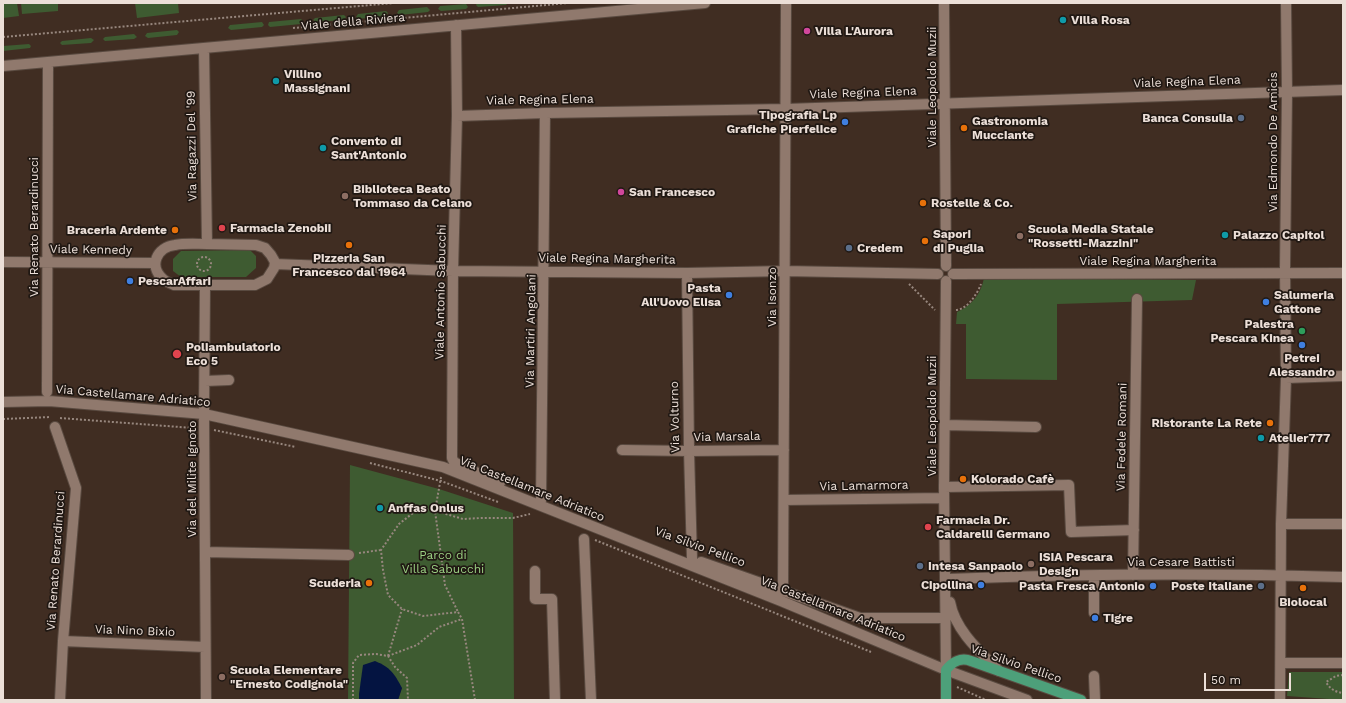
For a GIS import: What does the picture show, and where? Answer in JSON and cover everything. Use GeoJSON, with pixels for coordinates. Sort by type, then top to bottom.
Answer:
{"type":"FeatureCollection","features":[{"type":"Feature","properties":{"kind":"main road","name":"Via Silvio Pellico"},"geometry":{"type":"LineString","coordinates":[[946,670],[952,663],[967,659],[1081,700]]}},
{"type":"Feature","properties":{"kind":"main road","name":"Viale Leopoldo Muzii"},"geometry":{"type":"LineString","coordinates":[[946,670],[946,700]]}},
{"type":"Feature","properties":{"kind":"street","name":"Viale della Riviera"},"geometry":{"type":"LineString","coordinates":[[3,66],[705,3]]}},
{"type":"Feature","properties":{"kind":"street","name":"Via Isonzo"},"geometry":{"type":"LineString","coordinates":[[783,591],[786,3]]}},
{"type":"Feature","properties":{"kind":"street","name":"Viale Leopoldo Muzii"},"geometry":{"type":"LineString","coordinates":[[944,3],[946,266],[940,269],[946,276],[944,487],[946,670]]}},
{"type":"Feature","properties":{"kind":"street","name":"Via Edmondo De Amicis"},"geometry":{"type":"LineString","coordinates":[[1280,700],[1280,575],[1286,378],[1286,3]]}},
{"type":"Feature","properties":{"kind":"street","name":"Viale Antonio Sabucchi"},"geometry":{"type":"LineString","coordinates":[[454,462],[452,458],[453,271],[457,116],[456,25]]}},
{"type":"Feature","properties":{"kind":"street","name":"Via Ragazzi Del '99"},"geometry":{"type":"LineString","coordinates":[[204,48],[207,244]]}},
{"type":"Feature","properties":{"kind":"street","name":"Via Renato Berardinucci"},"geometry":{"type":"LineString","coordinates":[[46,392],[48,62]]}},
{"type":"Feature","properties":{"kind":"street","name":"Viale Regina Elena"},"geometry":{"type":"LineString","coordinates":[[457,116],[786,109],[1343,90]]}},
{"type":"Feature","properties":{"kind":"street","name":"Via Martiri Angolani"},"geometry":{"type":"LineString","coordinates":[[541,501],[545,113]]}},
{"type":"Feature","properties":{"kind":"street"},"geometry":{"type":"LineString","coordinates":[[174,244],[207,244],[256,245],[268,251],[275,264],[268,279],[255,285],[174,285],[165,281],[158,273],[155,263],[159,252],[166,247],[174,244]]}},
{"type":"Feature","properties":{"kind":"street","name":"Viale Kennedy"},"geometry":{"type":"LineString","coordinates":[[3,262],[155,263]]}},
{"type":"Feature","properties":{"kind":"street","name":"Viale Regina Margherita"},"geometry":{"type":"LineString","coordinates":[[275,264],[453,271],[687,274],[785,271],[946,276],[1343,273]]}},
{"type":"Feature","properties":{"kind":"street","name":"Via Volturno"},"geometry":{"type":"LineString","coordinates":[[687,274],[692,560]]}},
{"type":"Feature","properties":{"kind":"street","name":"Via del Milite Ignoto"},"geometry":{"type":"LineString","coordinates":[[205,286],[204,414],[206,700]]}},
{"type":"Feature","properties":{"kind":"street","name":"Via Fedele Romani"},"geometry":{"type":"LineString","coordinates":[[1133,575],[1137,299]]}},
{"type":"Feature","properties":{"kind":"street"},"geometry":{"type":"LineString","coordinates":[[1286,378],[1343,376]]}},
{"type":"Feature","properties":{"kind":"street"},"geometry":{"type":"LineString","coordinates":[[205,381],[229,380]]}},
{"type":"Feature","properties":{"kind":"street","name":"Via Castellamare Adriatico"},"geometry":{"type":"LineString","coordinates":[[3,402],[50,401],[204,414],[443,467],[775,599],[946,670],[1027,700]]}},
{"type":"Feature","properties":{"kind":"street","name":"Via Renato Berardinucci"},"geometry":{"type":"LineString","coordinates":[[55,421],[76,488],[63,642],[60,700]]}},
{"type":"Feature","properties":{"kind":"street"},"geometry":{"type":"LineString","coordinates":[[945,425],[1036,427]]}},
{"type":"Feature","properties":{"kind":"street","name":"Via Marsala"},"geometry":{"type":"LineString","coordinates":[[622,450],[784,450]]}},
{"type":"Feature","properties":{"kind":"street","name":"Via Silvio Pellico"},"geometry":{"type":"LineString","coordinates":[[454,462],[541,501],[692,560],[860,618],[946,618]]}},
{"type":"Feature","properties":{"kind":"street"},"geometry":{"type":"LineString","coordinates":[[944,487],[1069,485],[1071,532],[1134,530]]}},
{"type":"Feature","properties":{"kind":"street","name":"Via Lamarmora"},"geometry":{"type":"LineString","coordinates":[[784,500],[944,498]]}},
{"type":"Feature","properties":{"kind":"street"},"geometry":{"type":"LineString","coordinates":[[1281,524],[1343,524]]}},
{"type":"Feature","properties":{"kind":"street"},"geometry":{"type":"LineString","coordinates":[[588,539],[591,700]]}},
{"type":"Feature","properties":{"kind":"street","name":"Viale Leopoldo Muzii"},"geometry":{"type":"LineString","coordinates":[[945,551],[947,556],[950,604],[956,622],[999,671]]}},
{"type":"Feature","properties":{"kind":"street","name":"Via del Milite Ignoto"},"geometry":{"type":"LineString","coordinates":[[205,552],[349,555]]}},
{"type":"Feature","properties":{"kind":"street"},"geometry":{"type":"LineString","coordinates":[[535,571],[536,599],[552,599],[555,700]]}},
{"type":"Feature","properties":{"kind":"street","name":"Via Cesare Battisti"},"geometry":{"type":"LineString","coordinates":[[948,579],[1133,575],[1343,576]]}},
{"type":"Feature","properties":{"kind":"street"},"geometry":{"type":"LineString","coordinates":[[1094,576],[1094,613]]}},
{"type":"Feature","properties":{"kind":"street","name":"Via Nino Bixio"},"geometry":{"type":"LineString","coordinates":[[63,642],[206,647]]}},
{"type":"Feature","properties":{"kind":"street"},"geometry":{"type":"LineString","coordinates":[[1280,663],[1343,663]]}},
{"type":"Feature","properties":{"kind":"street"},"geometry":{"type":"LineString","coordinates":[[1094,676],[1095,700]]}},
{"type":"Feature","properties":{"kind":"path","name":"Viale della Riviera"},"geometry":{"type":"LineString","coordinates":[[3,37],[394,3]]}},
{"type":"Feature","properties":{"kind":"path"},"geometry":{"type":"LineString","coordinates":[[204,257],[208,258],[211,264],[210,268],[207,270],[201,270],[197,264],[198,260],[204,257]]}},
{"type":"Feature","properties":{"kind":"path"},"geometry":{"type":"LineString","coordinates":[[935,310],[959,309],[974,298],[981,283]]}},
{"type":"Feature","properties":{"kind":"path"},"geometry":{"type":"LineString","coordinates":[[3,419],[205,428],[302,448]]}},
{"type":"Feature","properties":{"kind":"path","name":"Via Castellamare Adriatico"},"geometry":{"type":"LineString","coordinates":[[366,462],[441,481],[499,502]]}},
{"type":"Feature","properties":{"kind":"path"},"geometry":{"type":"LineString","coordinates":[[441,481],[435,511],[446,585],[462,618],[475,700]]}},
{"type":"Feature","properties":{"kind":"path"},"geometry":{"type":"LineString","coordinates":[[435,511],[429,509],[413,513],[399,524],[381,550],[388,595],[402,609],[424,616],[458,612]]}},
{"type":"Feature","properties":{"kind":"path","name":"Via Castellamare Adriatico"},"geometry":{"type":"LineString","coordinates":[[435,511],[463,519],[513,518],[530,514],[525,512]]}},
{"type":"Feature","properties":{"kind":"path","name":"Via Castellamare Adriatico"},"geometry":{"type":"LineString","coordinates":[[588,539],[665,568],[876,654]]}},
{"type":"Feature","properties":{"kind":"path"},"geometry":{"type":"LineString","coordinates":[[349,555],[381,550]]}},
{"type":"Feature","properties":{"kind":"path"},"geometry":{"type":"LineString","coordinates":[[402,609],[388,656],[395,667],[407,678],[408,700]]}},
{"type":"Feature","properties":{"kind":"path"},"geometry":{"type":"LineString","coordinates":[[353,700],[353,663],[359,655],[376,654],[388,656],[417,645],[439,627],[462,618]]}},
{"type":"Feature","properties":{"kind":"path"},"geometry":{"type":"LineString","coordinates":[[1343,675],[1336,676],[1326,682],[1329,687],[1343,693]]}},
{"type":"Feature","properties":{"kind":"path"},"geometry":{"type":"LineString","coordinates":[[953,683],[959,688],[986,700]]}},
{"type":"Feature","properties":{"kind":"green space"},"geometry":{"type":"Polygon","coordinates":[[[3,3],[17,3],[19,16],[3,18],[3,3]]]}},
{"type":"Feature","properties":{"kind":"green space"},"geometry":{"type":"Polygon","coordinates":[[[21,3],[58,3],[58,11],[22,14],[21,3]]]}},
{"type":"Feature","properties":{"kind":"green space"},"geometry":{"type":"Polygon","coordinates":[[[135,3],[178,3],[179,13],[137,18],[135,3]]]}},
{"type":"Feature","properties":{"kind":"green space"},"geometry":{"type":"Polygon","coordinates":[[[477,3],[508,3],[506,5],[478,7],[476,5],[477,3]]]}},
{"type":"Feature","properties":{"kind":"green space"},"geometry":{"type":"Polygon","coordinates":[[[466,4],[468,7],[466,9],[441,11],[438,9],[440,6],[466,4]]]}},
{"type":"Feature","properties":{"kind":"green space"},"geometry":{"type":"Polygon","coordinates":[[[427,7],[430,10],[428,12],[400,15],[397,13],[399,10],[427,7]]]}},
{"type":"Feature","properties":{"kind":"green space"},"geometry":{"type":"Polygon","coordinates":[[[386,11],[388,13],[386,16],[358,19],[356,17],[358,14],[386,11]]]}},
{"type":"Feature","properties":{"kind":"green space"},"geometry":{"type":"Polygon","coordinates":[[[344,15],[346,17],[344,20],[316,22],[313,20],[315,18],[344,15]]]}},
{"type":"Feature","properties":{"kind":"green space"},"geometry":{"type":"Polygon","coordinates":[[[301,19],[303,21],[301,24],[270,27],[268,25],[269,22],[301,19]]]}},
{"type":"Feature","properties":{"kind":"green space"},"geometry":{"type":"Polygon","coordinates":[[[262,22],[264,25],[262,27],[231,30],[228,28],[230,25],[262,22]]]}},
{"type":"Feature","properties":{"kind":"green space"},"geometry":{"type":"Polygon","coordinates":[[[177,30],[179,32],[177,35],[148,38],[145,36],[147,33],[177,30]]]}},
{"type":"Feature","properties":{"kind":"green space"},"geometry":{"type":"Polygon","coordinates":[[[134,34],[137,37],[134,39],[105,41],[103,39],[105,37],[134,34]]]}},
{"type":"Feature","properties":{"kind":"green space"},"geometry":{"type":"Polygon","coordinates":[[[91,38],[94,40],[91,43],[62,45],[60,43],[62,41],[91,38]]]}},
{"type":"Feature","properties":{"kind":"green space"},"geometry":{"type":"Polygon","coordinates":[[[29,44],[31,46],[30,48],[3,51],[3,46],[29,44]]]}},
{"type":"Feature","properties":{"kind":"green space"},"geometry":{"type":"Polygon","coordinates":[[[250,250],[256,256],[256,268],[246,277],[181,277],[173,271],[173,259],[181,251],[250,250]]]}},
{"type":"Feature","properties":{"kind":"green space"},"geometry":{"type":"Polygon","coordinates":[[[984,278],[1196,280],[1192,300],[1057,304],[1057,380],[966,379],[966,324],[956,324],[957,312],[967,306],[975,298],[981,289],[984,278]]]}},
{"type":"Feature","properties":{"kind":"green space","name":"Parco di Villa Sabucchi"},"geometry":{"type":"Polygon","coordinates":[[[350,465],[439,489],[513,513],[514,700],[398,700],[402,688],[359,694],[359,700],[348,700],[350,465]]]}},
{"type":"Feature","properties":{"kind":"green space"},"geometry":{"type":"Polygon","coordinates":[[[1289,672],[1343,672],[1343,700],[1287,696],[1289,672]]]}},
{"type":"Feature","properties":{"kind":"water"},"geometry":{"type":"Polygon","coordinates":[[[375,661],[388,668],[397,678],[402,688],[398,700],[359,700],[363,665],[375,661]]]}},
{"type":"Feature","properties":{"kind":"place","name":"Villa Rosa"},"geometry":{"type":"Point","coordinates":[1063,20]}},
{"type":"Feature","properties":{"kind":"place","name":"Villa L'Aurora"},"geometry":{"type":"Point","coordinates":[807,31]}},
{"type":"Feature","properties":{"kind":"place","name":"Villino Massignani"},"geometry":{"type":"Point","coordinates":[276,81]}},
{"type":"Feature","properties":{"kind":"place","name":"Banca Consulia"},"geometry":{"type":"Point","coordinates":[1241,118]}},
{"type":"Feature","properties":{"kind":"place","name":"Tipografia Lp Grafiche Pierfelice"},"geometry":{"type":"Point","coordinates":[845,122]}},
{"type":"Feature","properties":{"kind":"place","name":"Gastronomia Mucciante"},"geometry":{"type":"Point","coordinates":[964,128]}},
{"type":"Feature","properties":{"kind":"place","name":"Convento di Sant'Antonio"},"geometry":{"type":"Point","coordinates":[323,148]}},
{"type":"Feature","properties":{"kind":"place","name":"San Francesco"},"geometry":{"type":"Point","coordinates":[621,192]}},
{"type":"Feature","properties":{"kind":"place","name":"Biblioteca Beato Tommaso da Celano"},"geometry":{"type":"Point","coordinates":[345,196]}},
{"type":"Feature","properties":{"kind":"place","name":"Rostelle & Co."},"geometry":{"type":"Point","coordinates":[923,203]}},
{"type":"Feature","properties":{"kind":"place","name":"Farmacia Zenobii"},"geometry":{"type":"Point","coordinates":[222,228]}},
{"type":"Feature","properties":{"kind":"place","name":"Braceria Ardente"},"geometry":{"type":"Point","coordinates":[175,230]}},
{"type":"Feature","properties":{"kind":"place","name":"Palazzo Capitol"},"geometry":{"type":"Point","coordinates":[1225,235]}},
{"type":"Feature","properties":{"kind":"place","name":"Scuola Media Statale \"Rossetti-Mazzini\""},"geometry":{"type":"Point","coordinates":[1020,236]}},
{"type":"Feature","properties":{"kind":"place","name":"Sapori di Puglia"},"geometry":{"type":"Point","coordinates":[925,241]}},
{"type":"Feature","properties":{"kind":"place","name":"Pizzeria San Francesco dal 1964"},"geometry":{"type":"Point","coordinates":[349,245]}},
{"type":"Feature","properties":{"kind":"place","name":"Credem"},"geometry":{"type":"Point","coordinates":[849,248]}},
{"type":"Feature","properties":{"kind":"place","name":"PescarAffari"},"geometry":{"type":"Point","coordinates":[130,281]}},
{"type":"Feature","properties":{"kind":"place","name":"Pasta All'Uovo Elisa"},"geometry":{"type":"Point","coordinates":[729,295]}},
{"type":"Feature","properties":{"kind":"place","name":"Salumeria Gattone"},"geometry":{"type":"Point","coordinates":[1266,302]}},
{"type":"Feature","properties":{"kind":"place","name":"Palestra Pescara Kinea"},"geometry":{"type":"Point","coordinates":[1302,331]}},
{"type":"Feature","properties":{"kind":"place","name":"Petrei Alessandro"},"geometry":{"type":"Point","coordinates":[1302,345]}},
{"type":"Feature","properties":{"kind":"place","name":"Poliambulatorio Eco 5"},"geometry":{"type":"Point","coordinates":[177,354]}},
{"type":"Feature","properties":{"kind":"place","name":"Ristorante La Rete"},"geometry":{"type":"Point","coordinates":[1270,423]}},
{"type":"Feature","properties":{"kind":"place","name":"Atelier777"},"geometry":{"type":"Point","coordinates":[1261,438]}},
{"type":"Feature","properties":{"kind":"place","name":"Kolorado Cafè"},"geometry":{"type":"Point","coordinates":[963,479]}},
{"type":"Feature","properties":{"kind":"place","name":"Anffas Onlus"},"geometry":{"type":"Point","coordinates":[380,508]}},
{"type":"Feature","properties":{"kind":"place","name":"Farmacia Dr. Caldarelli Germano"},"geometry":{"type":"Point","coordinates":[928,527]}},
{"type":"Feature","properties":{"kind":"place","name":"ISIA Pescara Design"},"geometry":{"type":"Point","coordinates":[1031,564]}},
{"type":"Feature","properties":{"kind":"place","name":"Intesa Sanpaolo"},"geometry":{"type":"Point","coordinates":[920,566]}},
{"type":"Feature","properties":{"kind":"place","name":"Scuderia"},"geometry":{"type":"Point","coordinates":[369,583]}},
{"type":"Feature","properties":{"kind":"place","name":"Cipollina"},"geometry":{"type":"Point","coordinates":[981,585]}},
{"type":"Feature","properties":{"kind":"place","name":"Pasta Fresca Antonio"},"geometry":{"type":"Point","coordinates":[1153,586]}},
{"type":"Feature","properties":{"kind":"place","name":"Poste Italiane"},"geometry":{"type":"Point","coordinates":[1261,586]}},
{"type":"Feature","properties":{"kind":"place","name":"Biolocal"},"geometry":{"type":"Point","coordinates":[1303,588]}},
{"type":"Feature","properties":{"kind":"place","name":"Tigre"},"geometry":{"type":"Point","coordinates":[1095,618]}},
{"type":"Feature","properties":{"kind":"place","name":"Scuola Elementare \"Ernesto Codignola\""},"geometry":{"type":"Point","coordinates":[222,677]}}]}
